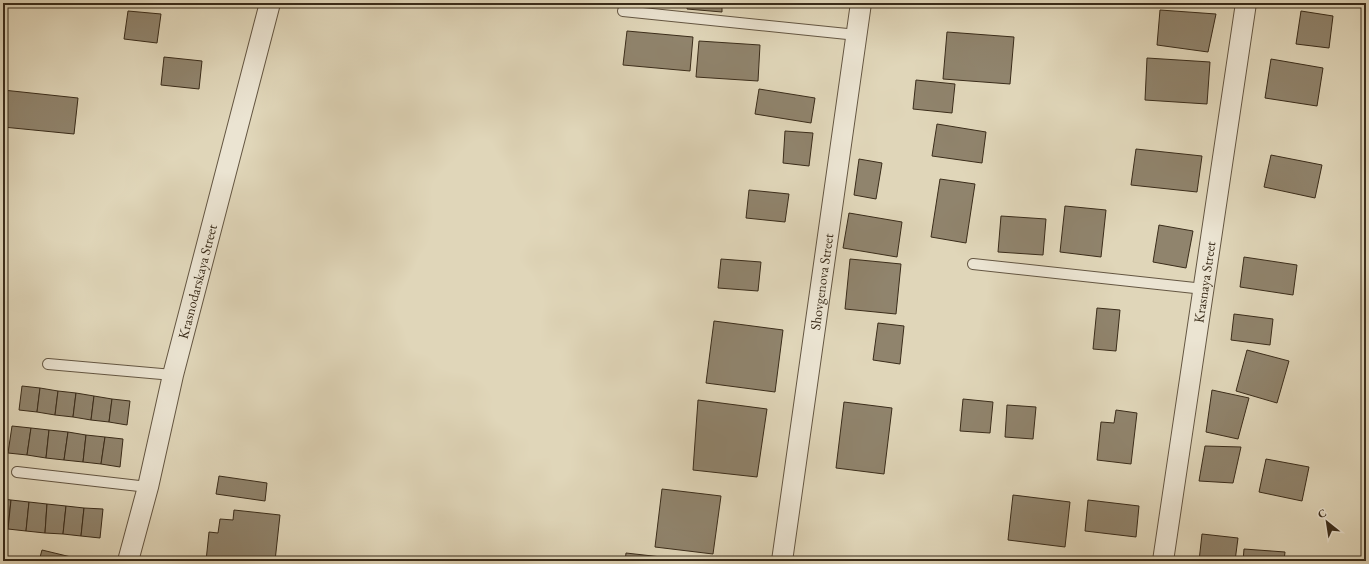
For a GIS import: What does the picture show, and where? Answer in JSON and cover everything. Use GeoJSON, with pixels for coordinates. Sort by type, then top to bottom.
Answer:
{"type":"FeatureCollection","features":[{"type":"Feature","properties":{"kind":"street","name":"Krasnodarskaya Street"},"geometry":{"type":"LineString","coordinates":[[128,561],[148,486],[173,375],[270,3]]}},
{"type":"Feature","properties":{"kind":"street","name":"Shovgenova Street"},"geometry":{"type":"LineString","coordinates":[[782,561],[861,3]]}},
{"type":"Feature","properties":{"kind":"street","name":"Krasnaya Street"},"geometry":{"type":"LineString","coordinates":[[1163,561],[1246,3]]}},
{"type":"Feature","properties":{"kind":"lane"},"geometry":{"type":"LineString","coordinates":[[623,11],[857,35]]}},
{"type":"Feature","properties":{"kind":"lane"},"geometry":{"type":"LineString","coordinates":[[973,264],[1204,289]]}},
{"type":"Feature","properties":{"kind":"lane"},"geometry":{"type":"LineString","coordinates":[[48,364],[173,375]]}},
{"type":"Feature","properties":{"kind":"lane"},"geometry":{"type":"LineString","coordinates":[[17,472],[148,486]]}},
{"type":"Feature","properties":{"kind":"building"},"geometry":{"type":"Polygon","coordinates":[[[688,3],[722,3],[722,12],[687,9],[688,3]]]}},
{"type":"Feature","properties":{"kind":"building"},"geometry":{"type":"Polygon","coordinates":[[[794,3],[834,3],[834,6],[794,3]]]}},
{"type":"Feature","properties":{"kind":"building"},"geometry":{"type":"Polygon","coordinates":[[[909,3],[937,3],[936,7],[909,3]]]}},
{"type":"Feature","properties":{"kind":"building"},"geometry":{"type":"Polygon","coordinates":[[[1160,10],[1216,14],[1208,52],[1157,45],[1160,10]]]}},
{"type":"Feature","properties":{"kind":"building"},"geometry":{"type":"Polygon","coordinates":[[[128,11],[161,14],[157,43],[124,39],[128,11]]]}},
{"type":"Feature","properties":{"kind":"building"},"geometry":{"type":"Polygon","coordinates":[[[1301,11],[1333,16],[1329,48],[1296,44],[1301,11]]]}},
{"type":"Feature","properties":{"kind":"building"},"geometry":{"type":"Polygon","coordinates":[[[627,31],[693,37],[690,71],[623,65],[627,31]]]}},
{"type":"Feature","properties":{"kind":"building"},"geometry":{"type":"Polygon","coordinates":[[[947,32],[1014,37],[1010,84],[943,79],[947,32]]]}},
{"type":"Feature","properties":{"kind":"building"},"geometry":{"type":"Polygon","coordinates":[[[699,41],[760,45],[758,81],[696,77],[699,41]]]}},
{"type":"Feature","properties":{"kind":"building"},"geometry":{"type":"Polygon","coordinates":[[[164,57],[202,61],[199,89],[161,85],[164,57]]]}},
{"type":"Feature","properties":{"kind":"building"},"geometry":{"type":"Polygon","coordinates":[[[1147,58],[1210,62],[1207,104],[1145,100],[1147,58]]]}},
{"type":"Feature","properties":{"kind":"building"},"geometry":{"type":"Polygon","coordinates":[[[1271,59],[1323,68],[1317,106],[1265,98],[1271,59]]]}},
{"type":"Feature","properties":{"kind":"building"},"geometry":{"type":"Polygon","coordinates":[[[916,80],[955,84],[952,113],[913,109],[916,80]]]}},
{"type":"Feature","properties":{"kind":"building"},"geometry":{"type":"Polygon","coordinates":[[[759,89],[815,98],[811,123],[755,114],[759,89]]]}},
{"type":"Feature","properties":{"kind":"building"},"geometry":{"type":"Polygon","coordinates":[[[3,90],[78,98],[74,134],[3,127],[3,90]]]}},
{"type":"Feature","properties":{"kind":"building"},"geometry":{"type":"Polygon","coordinates":[[[937,124],[986,132],[982,163],[932,156],[937,124]]]}},
{"type":"Feature","properties":{"kind":"building"},"geometry":{"type":"Polygon","coordinates":[[[785,131],[813,133],[809,166],[783,163],[785,131]]]}},
{"type":"Feature","properties":{"kind":"building"},"geometry":{"type":"Polygon","coordinates":[[[1136,149],[1202,156],[1197,192],[1131,185],[1136,149]]]}},
{"type":"Feature","properties":{"kind":"building"},"geometry":{"type":"Polygon","coordinates":[[[1271,155],[1322,165],[1315,198],[1264,187],[1271,155]]]}},
{"type":"Feature","properties":{"kind":"building"},"geometry":{"type":"Polygon","coordinates":[[[859,159],[882,163],[876,199],[854,195],[859,159]]]}},
{"type":"Feature","properties":{"kind":"building"},"geometry":{"type":"Polygon","coordinates":[[[940,179],[975,184],[966,243],[931,237],[940,179]]]}},
{"type":"Feature","properties":{"kind":"building"},"geometry":{"type":"Polygon","coordinates":[[[749,190],[789,194],[785,222],[746,218],[749,190]]]}},
{"type":"Feature","properties":{"kind":"building"},"geometry":{"type":"Polygon","coordinates":[[[1065,206],[1106,210],[1101,257],[1060,252],[1065,206]]]}},
{"type":"Feature","properties":{"kind":"building"},"geometry":{"type":"Polygon","coordinates":[[[849,213],[902,222],[897,257],[843,248],[849,213]]]}},
{"type":"Feature","properties":{"kind":"building"},"geometry":{"type":"Polygon","coordinates":[[[1001,216],[1046,219],[1043,255],[998,252],[1001,216]]]}},
{"type":"Feature","properties":{"kind":"building"},"geometry":{"type":"Polygon","coordinates":[[[1159,225],[1193,231],[1186,268],[1153,262],[1159,225]]]}},
{"type":"Feature","properties":{"kind":"building"},"geometry":{"type":"Polygon","coordinates":[[[1244,257],[1297,265],[1293,295],[1240,287],[1244,257]]]}},
{"type":"Feature","properties":{"kind":"building"},"geometry":{"type":"Polygon","coordinates":[[[721,259],[761,262],[758,291],[718,288],[721,259]]]}},
{"type":"Feature","properties":{"kind":"building"},"geometry":{"type":"Polygon","coordinates":[[[850,259],[901,264],[896,314],[845,309],[850,259]]]}},
{"type":"Feature","properties":{"kind":"building"},"geometry":{"type":"Polygon","coordinates":[[[1097,308],[1120,310],[1116,351],[1093,349],[1097,308]]]}},
{"type":"Feature","properties":{"kind":"building"},"geometry":{"type":"Polygon","coordinates":[[[1234,314],[1273,319],[1270,345],[1231,340],[1234,314]]]}},
{"type":"Feature","properties":{"kind":"building"},"geometry":{"type":"Polygon","coordinates":[[[714,321],[783,330],[775,392],[706,383],[714,321]]]}},
{"type":"Feature","properties":{"kind":"building"},"geometry":{"type":"Polygon","coordinates":[[[878,323],[904,326],[900,364],[873,360],[878,323]]]}},
{"type":"Feature","properties":{"kind":"building"},"geometry":{"type":"Polygon","coordinates":[[[1247,350],[1289,361],[1277,403],[1236,391],[1247,350]]]}},
{"type":"Feature","properties":{"kind":"building"},"geometry":{"type":"Polygon","coordinates":[[[22,386],[40,388],[37,412],[19,410],[22,386]]]}},
{"type":"Feature","properties":{"kind":"building"},"geometry":{"type":"Polygon","coordinates":[[[40,388],[58,391],[55,415],[37,412],[40,388]]]}},
{"type":"Feature","properties":{"kind":"building"},"geometry":{"type":"Polygon","coordinates":[[[1212,390],[1249,398],[1238,439],[1206,432],[1212,390]]]}},
{"type":"Feature","properties":{"kind":"building"},"geometry":{"type":"Polygon","coordinates":[[[58,391],[76,393],[73,417],[55,415],[58,391]]]}},
{"type":"Feature","properties":{"kind":"building"},"geometry":{"type":"Polygon","coordinates":[[[76,393],[94,396],[91,420],[73,417],[76,393]]]}},
{"type":"Feature","properties":{"kind":"building"},"geometry":{"type":"Polygon","coordinates":[[[94,396],[112,399],[109,422],[91,420],[94,396]]]}},
{"type":"Feature","properties":{"kind":"building"},"geometry":{"type":"Polygon","coordinates":[[[112,399],[130,401],[127,425],[109,422],[112,399]]]}},
{"type":"Feature","properties":{"kind":"building"},"geometry":{"type":"Polygon","coordinates":[[[963,399],[993,402],[990,433],[960,431],[963,399]]]}},
{"type":"Feature","properties":{"kind":"building"},"geometry":{"type":"Polygon","coordinates":[[[698,400],[767,409],[757,477],[693,470],[698,400]]]}},
{"type":"Feature","properties":{"kind":"building"},"geometry":{"type":"Polygon","coordinates":[[[844,402],[892,408],[884,474],[836,468],[844,402]]]}},
{"type":"Feature","properties":{"kind":"building"},"geometry":{"type":"Polygon","coordinates":[[[1007,405],[1036,407],[1033,439],[1005,437],[1007,405]]]}},
{"type":"Feature","properties":{"kind":"building"},"geometry":{"type":"Polygon","coordinates":[[[1116,410],[1137,413],[1131,464],[1097,460],[1101,422],[1114,423],[1116,410]]]}},
{"type":"Feature","properties":{"kind":"building"},"geometry":{"type":"Polygon","coordinates":[[[12,426],[31,428],[27,455],[8,453],[12,426]]]}},
{"type":"Feature","properties":{"kind":"building"},"geometry":{"type":"Polygon","coordinates":[[[31,428],[49,430],[46,458],[27,455],[31,428]]]}},
{"type":"Feature","properties":{"kind":"building"},"geometry":{"type":"Polygon","coordinates":[[[49,430],[68,432],[64,460],[46,458],[49,430]]]}},
{"type":"Feature","properties":{"kind":"building"},"geometry":{"type":"Polygon","coordinates":[[[68,432],[86,435],[83,462],[64,460],[68,432]]]}},
{"type":"Feature","properties":{"kind":"building"},"geometry":{"type":"Polygon","coordinates":[[[86,435],[105,437],[101,464],[83,462],[86,435]]]}},
{"type":"Feature","properties":{"kind":"building"},"geometry":{"type":"Polygon","coordinates":[[[105,437],[123,439],[120,467],[101,464],[105,437]]]}},
{"type":"Feature","properties":{"kind":"building"},"geometry":{"type":"Polygon","coordinates":[[[1205,446],[1241,447],[1233,483],[1199,481],[1205,446]]]}},
{"type":"Feature","properties":{"kind":"building"},"geometry":{"type":"Polygon","coordinates":[[[1266,459],[1309,467],[1302,501],[1259,492],[1266,459]]]}},
{"type":"Feature","properties":{"kind":"building"},"geometry":{"type":"Polygon","coordinates":[[[219,476],[267,483],[265,501],[216,494],[219,476]]]}},
{"type":"Feature","properties":{"kind":"building"},"geometry":{"type":"Polygon","coordinates":[[[662,489],[721,496],[713,554],[655,547],[662,489]]]}},
{"type":"Feature","properties":{"kind":"building"},"geometry":{"type":"Polygon","coordinates":[[[1013,495],[1070,502],[1065,547],[1008,540],[1013,495]]]}},
{"type":"Feature","properties":{"kind":"building"},"geometry":{"type":"Polygon","coordinates":[[[3,499],[11,500],[8,529],[3,528],[3,499]]]}},
{"type":"Feature","properties":{"kind":"building"},"geometry":{"type":"Polygon","coordinates":[[[11,500],[29,502],[26,531],[8,529],[11,500]]]}},
{"type":"Feature","properties":{"kind":"building"},"geometry":{"type":"Polygon","coordinates":[[[1088,500],[1139,506],[1136,537],[1085,531],[1088,500]]]}},
{"type":"Feature","properties":{"kind":"building"},"geometry":{"type":"Polygon","coordinates":[[[29,502],[47,504],[45,533],[26,531],[29,502]]]}},
{"type":"Feature","properties":{"kind":"building"},"geometry":{"type":"Polygon","coordinates":[[[47,504],[66,506],[63,534],[45,533],[47,504]]]}},
{"type":"Feature","properties":{"kind":"building"},"geometry":{"type":"Polygon","coordinates":[[[66,506],[84,508],[81,536],[63,534],[66,506]]]}},
{"type":"Feature","properties":{"kind":"building"},"geometry":{"type":"Polygon","coordinates":[[[84,508],[103,509],[100,538],[81,536],[84,508]]]}},
{"type":"Feature","properties":{"kind":"building"},"geometry":{"type":"Polygon","coordinates":[[[234,510],[280,515],[275,561],[206,561],[209,532],[218,533],[220,519],[233,520],[234,510]]]}},
{"type":"Feature","properties":{"kind":"building"},"geometry":{"type":"Polygon","coordinates":[[[1202,534],[1238,538],[1235,561],[1199,561],[1202,534]]]}},
{"type":"Feature","properties":{"kind":"building"},"geometry":{"type":"Polygon","coordinates":[[[1244,549],[1285,552],[1284,561],[1243,561],[1244,549]]]}},
{"type":"Feature","properties":{"kind":"building"},"geometry":{"type":"Polygon","coordinates":[[[42,550],[71,557],[70,561],[39,561],[42,550]]]}},
{"type":"Feature","properties":{"kind":"building"},"geometry":{"type":"Polygon","coordinates":[[[626,553],[697,561],[625,561],[626,553]]]}}]}
